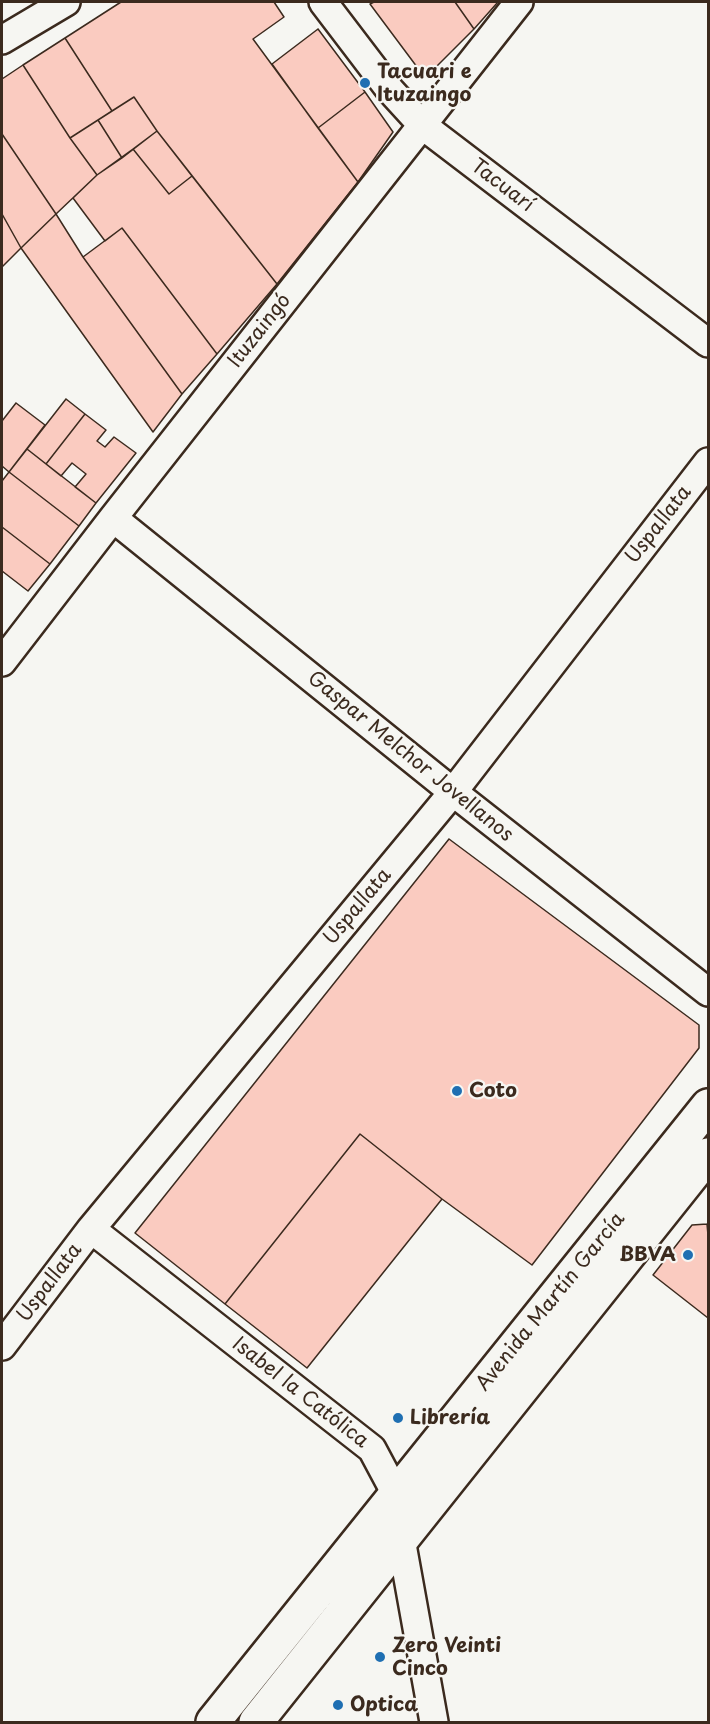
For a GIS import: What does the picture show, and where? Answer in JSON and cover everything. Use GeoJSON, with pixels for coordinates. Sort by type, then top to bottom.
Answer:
{"type":"FeatureCollection","features":[{"type":"Feature","properties":{"kind":"main road","name":"Avenida Martín García"},"geometry":{"type":"LineString","coordinates":[[213,1722],[708,1106]]}},
{"type":"Feature","properties":{"kind":"main road","name":"Avenida Martín García"},"geometry":{"type":"LineString","coordinates":[[256,1722],[708,1155]]}},
{"type":"Feature","properties":{"kind":"street"},"geometry":{"type":"LineString","coordinates":[[2,40],[66,2]]}},
{"type":"Feature","properties":{"kind":"street","name":"Tacuarí"},"geometry":{"type":"LineString","coordinates":[[323,2],[390,90],[422,125],[708,343]]}},
{"type":"Feature","properties":{"kind":"street","name":"Ituzaingó"},"geometry":{"type":"LineString","coordinates":[[2,662],[519,2]]}},
{"type":"Feature","properties":{"kind":"street","name":"Uspallata"},"geometry":{"type":"LineString","coordinates":[[2,1346],[91,1229],[453,792],[708,462]]}},
{"type":"Feature","properties":{"kind":"street","name":"Gaspar Melchor Jovellanos"},"geometry":{"type":"LineString","coordinates":[[113,518],[453,792],[708,992]]}},
{"type":"Feature","properties":{"kind":"street","name":"Isabel la Católica"},"geometry":{"type":"LineString","coordinates":[[91,1229],[372,1449],[396,1494],[401,1539],[434,1722]]}},
{"type":"Feature","properties":{"kind":"building"},"geometry":{"type":"Polygon","coordinates":[[[121,2],[274,2],[284,17],[253,39],[358,182],[277,284],[157,131],[134,97],[112,111],[65,38],[121,2]]]}},
{"type":"Feature","properties":{"kind":"building"},"geometry":{"type":"Polygon","coordinates":[[[374,2],[455,2],[474,29],[432,71],[427,73],[420,71],[370,4],[374,2]]]}},
{"type":"Feature","properties":{"kind":"building"},"geometry":{"type":"Polygon","coordinates":[[[455,2],[498,2],[474,29],[455,2]]]}},
{"type":"Feature","properties":{"kind":"building"},"geometry":{"type":"Polygon","coordinates":[[[318,29],[365,92],[318,128],[272,64],[318,29]]]}},
{"type":"Feature","properties":{"kind":"building"},"geometry":{"type":"Polygon","coordinates":[[[65,38],[112,111],[70,138],[23,65],[65,38]]]}},
{"type":"Feature","properties":{"kind":"building"},"geometry":{"type":"Polygon","coordinates":[[[23,65],[97,175],[56,214],[2,134],[2,79],[23,65]]]}},
{"type":"Feature","properties":{"kind":"building"},"geometry":{"type":"Polygon","coordinates":[[[365,92],[393,132],[358,182],[318,128],[365,92]]]}},
{"type":"Feature","properties":{"kind":"building"},"geometry":{"type":"Polygon","coordinates":[[[134,97],[157,131],[122,158],[98,120],[134,97]]]}},
{"type":"Feature","properties":{"kind":"building"},"geometry":{"type":"Polygon","coordinates":[[[98,120],[122,158],[97,175],[70,138],[98,120]]]}},
{"type":"Feature","properties":{"kind":"building"},"geometry":{"type":"Polygon","coordinates":[[[157,131],[192,176],[169,194],[133,149],[157,131]]]}},
{"type":"Feature","properties":{"kind":"building"},"geometry":{"type":"Polygon","coordinates":[[[2,134],[56,214],[21,248],[2,214],[2,134]]]}},
{"type":"Feature","properties":{"kind":"building"},"geometry":{"type":"Polygon","coordinates":[[[133,149],[169,194],[192,176],[277,284],[217,354],[122,228],[105,241],[73,198],[97,175],[133,149]]]}},
{"type":"Feature","properties":{"kind":"building"},"geometry":{"type":"Polygon","coordinates":[[[2,214],[21,248],[2,267],[2,214]]]}},
{"type":"Feature","properties":{"kind":"building"},"geometry":{"type":"Polygon","coordinates":[[[56,214],[83,257],[182,394],[153,432],[21,248],[56,214]]]}},
{"type":"Feature","properties":{"kind":"building"},"geometry":{"type":"Polygon","coordinates":[[[122,228],[217,354],[182,394],[83,257],[122,228]]]}},
{"type":"Feature","properties":{"kind":"building"},"geometry":{"type":"Polygon","coordinates":[[[66,399],[85,414],[46,464],[27,449],[66,399]]]}},
{"type":"Feature","properties":{"kind":"building"},"geometry":{"type":"Polygon","coordinates":[[[16,403],[45,425],[9,472],[2,466],[2,421],[16,403]]]}},
{"type":"Feature","properties":{"kind":"building"},"geometry":{"type":"Polygon","coordinates":[[[85,414],[106,430],[97,441],[105,447],[114,437],[136,453],[96,503],[75,487],[86,474],[72,463],[61,476],[46,464],[85,414]]]}},
{"type":"Feature","properties":{"kind":"building"},"geometry":{"type":"Polygon","coordinates":[[[27,449],[96,503],[79,526],[9,472],[27,449]]]}},
{"type":"Feature","properties":{"kind":"building"},"geometry":{"type":"Polygon","coordinates":[[[9,472],[79,526],[50,564],[2,527],[2,481],[9,472]]]}},
{"type":"Feature","properties":{"kind":"building"},"geometry":{"type":"Polygon","coordinates":[[[2,527],[50,564],[28,591],[2,571],[2,527]]]}},
{"type":"Feature","properties":{"kind":"building","name":"Coto"},"geometry":{"type":"Polygon","coordinates":[[[449,839],[699,1025],[699,1048],[532,1265],[442,1199],[360,1134],[225,1304],[135,1233],[449,839]]]}},
{"type":"Feature","properties":{"kind":"building"},"geometry":{"type":"Polygon","coordinates":[[[360,1134],[442,1199],[307,1368],[225,1304],[360,1134]]]}},
{"type":"Feature","properties":{"kind":"building","name":"BBVA"},"geometry":{"type":"Polygon","coordinates":[[[707,1224],[708,1318],[653,1275],[692,1225],[707,1224]]]}},
{"type":"Feature","properties":{"kind":"place","name":"Tacuari e Ituzaingo"},"geometry":{"type":"Point","coordinates":[365,83]}},
{"type":"Feature","properties":{"kind":"place","name":"Coto"},"geometry":{"type":"Point","coordinates":[457,1091]}},
{"type":"Feature","properties":{"kind":"place","name":"BBVA"},"geometry":{"type":"Point","coordinates":[688,1255]}},
{"type":"Feature","properties":{"kind":"place","name":"Librería"},"geometry":{"type":"Point","coordinates":[398,1418]}},
{"type":"Feature","properties":{"kind":"place","name":"Zero Veinti Cinco"},"geometry":{"type":"Point","coordinates":[380,1657]}},
{"type":"Feature","properties":{"kind":"place","name":"Optica"},"geometry":{"type":"Point","coordinates":[338,1705]}}]}
